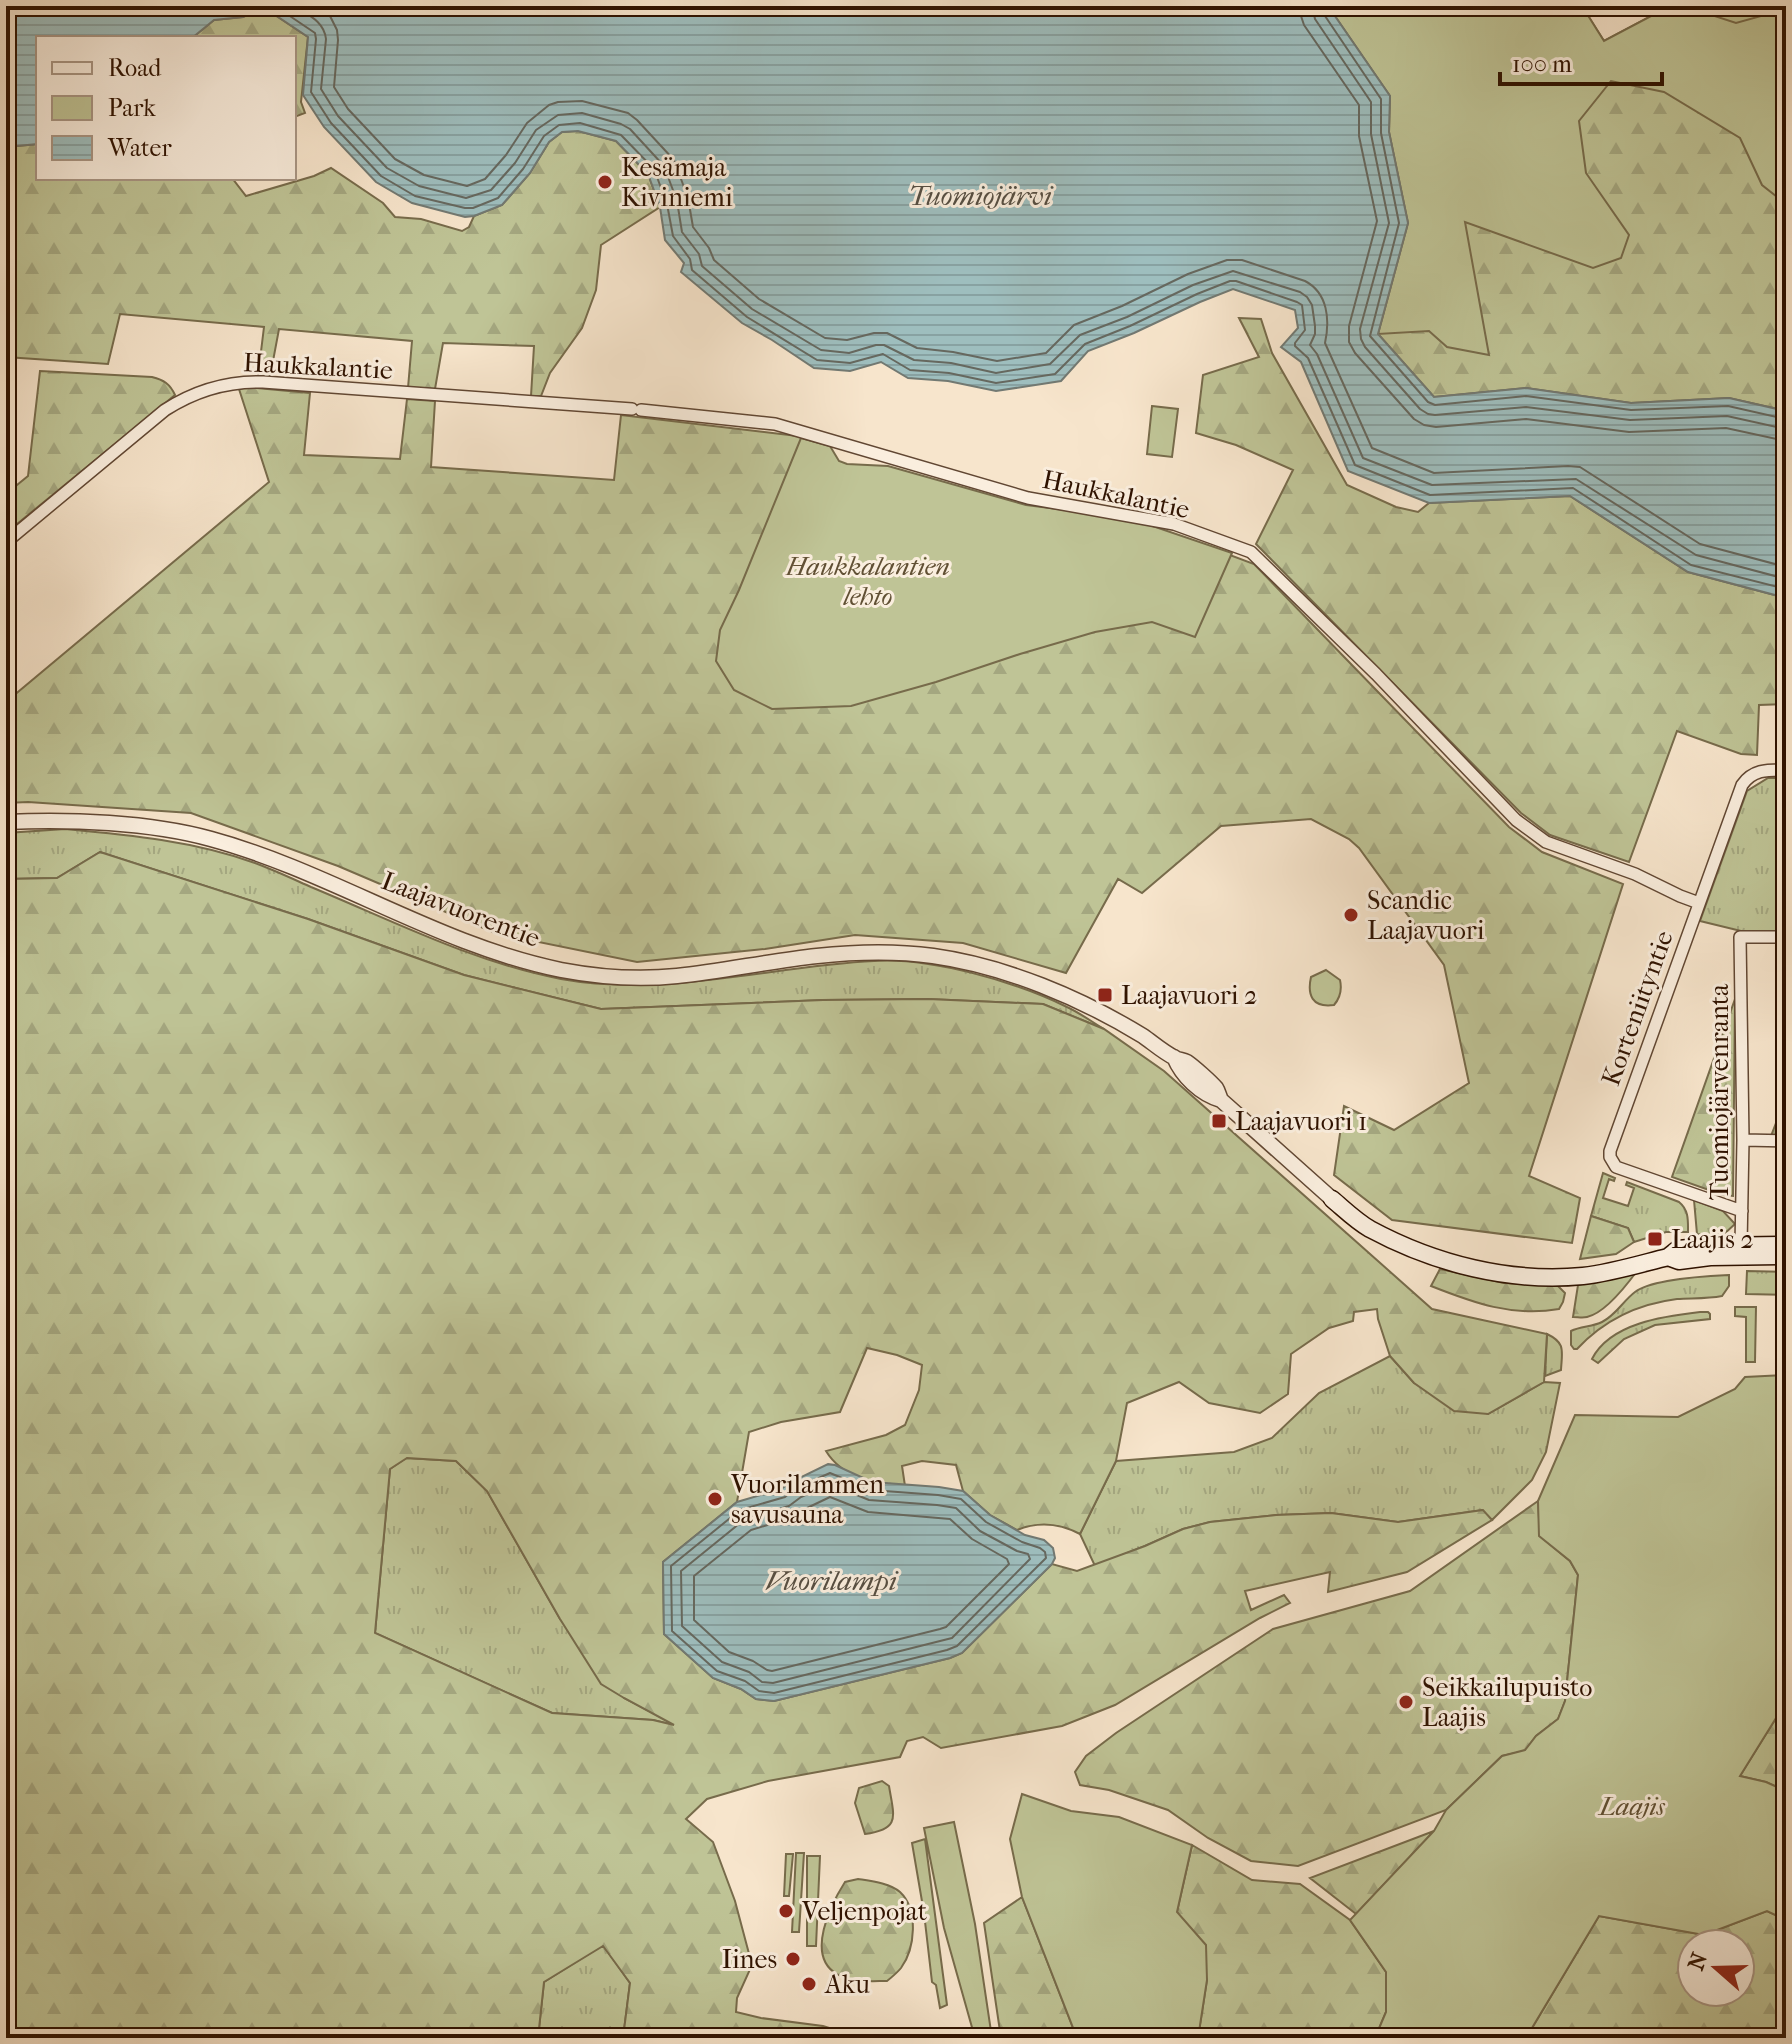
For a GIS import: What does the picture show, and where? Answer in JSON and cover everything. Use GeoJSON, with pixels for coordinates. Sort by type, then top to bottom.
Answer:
{"type":"FeatureCollection","features":[{"type":"Feature","properties":{"kind":"main road","name":"Laajavuorentie"},"geometry":{"type":"LineString","coordinates":[[1332,1199],[1368,1228],[1430,1257],[1483,1271],[1531,1277],[1586,1275],[1668,1257],[1678,1249],[1786,1245]]}},
{"type":"Feature","properties":{"kind":"main road","name":"Laajavuorentie"},"geometry":{"type":"LineString","coordinates":[[1668,1257],[1679,1261],[1710,1257],[1786,1256]]}},
{"type":"Feature","properties":{"kind":"street","name":"Haukkalantie"},"geometry":{"type":"LineString","coordinates":[[6,542],[165,410],[184,398],[214,387],[241,382],[636,410],[775,424],[1028,498],[1174,524],[1251,552],[1376,674],[1516,820],[1546,842],[1635,874],[1699,903]]}},
{"type":"Feature","properties":{"kind":"street","name":"Korteniityntie"},"geometry":{"type":"LineString","coordinates":[[1742,1211],[1616,1167],[1610,1151],[1742,785],[1755,772],[1786,770]]}},
{"type":"Feature","properties":{"kind":"street","name":"Laajavuorentie"},"geometry":{"type":"LineString","coordinates":[[6,822],[147,826],[213,839],[322,879],[453,937],[561,970],[660,977],[817,956],[903,954],[934,956],[989,968],[1075,998],[1174,1057],[1180,1071],[1189,1080],[1208,1096],[1221,1100],[1332,1199]]}},
{"type":"Feature","properties":{"kind":"street","name":"Tuomiojärvenranta"},"geometry":{"type":"LineString","coordinates":[[1741,1245],[1740,937],[1786,937]]}},
{"type":"Feature","properties":{"kind":"street"},"geometry":{"type":"LineString","coordinates":[[1743,1140],[1786,1141]]}},
{"type":"Feature","properties":{"kind":"green space"},"geometry":{"type":"Polygon","coordinates":[[[1328,6],[1582,6],[1604,41],[1670,6],[1684,6],[1736,23],[1786,9],[1786,204],[1762,185],[1740,138],[1664,92],[1611,81],[1579,121],[1586,173],[1629,235],[1621,258],[1593,268],[1465,222],[1489,355],[1447,347],[1429,331],[1378,334],[1408,223],[1389,132],[1390,96],[1328,6]]]}},
{"type":"Feature","properties":{"kind":"green space"},"geometry":{"type":"Polygon","coordinates":[[[1582,6],[1604,41],[1670,6],[1786,6],[1786,411],[1729,398],[1631,403],[1526,388],[1434,397],[1378,334],[1389,132],[1582,6]]]}},
{"type":"Feature","properties":{"kind":"green space"},"geometry":{"type":"Polygon","coordinates":[[[260,9],[269,11],[308,37],[301,102],[305,113],[296,116],[296,36],[194,36],[214,20],[243,17],[260,9]]]}},
{"type":"Feature","properties":{"kind":"green space"},"geometry":{"type":"Polygon","coordinates":[[[578,131],[616,141],[648,174],[660,207],[601,245],[596,290],[582,328],[550,373],[541,396],[531,396],[534,346],[443,343],[435,389],[408,388],[412,341],[279,329],[270,377],[258,376],[264,327],[120,314],[108,364],[6,357],[6,147],[36,144],[36,180],[234,180],[246,196],[331,168],[383,203],[395,217],[421,219],[462,231],[469,227],[474,216],[502,205],[530,173],[549,142],[562,132],[578,131]]]}},
{"type":"Feature","properties":{"kind":"green space"},"geometry":{"type":"Polygon","coordinates":[[[1239,318],[1261,319],[1272,353],[1347,485],[1396,507],[1418,512],[1429,503],[1570,496],[1688,572],[1786,598],[1786,704],[1759,705],[1757,755],[1741,754],[1677,731],[1629,862],[1550,835],[1521,813],[1256,544],[1293,470],[1236,445],[1196,433],[1203,375],[1259,357],[1239,318]]]}},
{"type":"Feature","properties":{"kind":"green space"},"geometry":{"type":"Polygon","coordinates":[[[40,371],[152,377],[166,383],[175,395],[6,533],[6,494],[28,476],[40,371]]]}},
{"type":"Feature","properties":{"kind":"green space"},"geometry":{"type":"Polygon","coordinates":[[[247,387],[310,393],[304,455],[400,459],[407,399],[435,401],[431,467],[614,480],[621,415],[806,437],[830,445],[831,458],[842,465],[1023,513],[1190,540],[1254,564],[1509,827],[1542,852],[1623,884],[1529,1176],[1580,1198],[1572,1243],[1392,1220],[1334,1175],[1344,1106],[1394,1130],[1469,1083],[1444,965],[1359,848],[1349,839],[1311,819],[1221,826],[1142,893],[1118,879],[1066,973],[963,943],[855,935],[765,949],[637,962],[495,933],[338,866],[191,813],[6,803],[6,702],[269,482],[239,389],[247,387]]]}},
{"type":"Feature","properties":{"kind":"green space"},"geometry":{"type":"Polygon","coordinates":[[[1152,406],[1178,409],[1172,457],[1147,454],[1152,406]]]}},
{"type":"Feature","properties":{"kind":"green space","name":"Haukkalantien lehto"},"geometry":{"type":"Polygon","coordinates":[[[801,438],[830,446],[839,461],[847,464],[888,466],[1026,505],[1129,518],[1232,553],[1195,637],[1152,622],[1095,632],[851,706],[772,709],[734,690],[716,661],[720,630],[801,438]]]}},
{"type":"Feature","properties":{"kind":"green space"},"geometry":{"type":"Polygon","coordinates":[[[1768,778],[1786,778],[1786,878],[1778,878],[1776,931],[1741,931],[1700,921],[1747,791],[1768,778]]]}},
{"type":"Feature","properties":{"kind":"green space"},"geometry":{"type":"Polygon","coordinates":[[[65,829],[162,840],[232,855],[465,951],[528,972],[561,979],[640,985],[835,964],[874,961],[921,963],[973,973],[1024,989],[1072,1009],[1104,1029],[1043,1004],[928,999],[601,1009],[464,975],[308,919],[100,852],[57,878],[6,879],[6,833],[65,829]]]}},
{"type":"Feature","properties":{"kind":"green space"},"geometry":{"type":"Polygon","coordinates":[[[100,852],[308,919],[464,975],[601,1009],[823,1000],[928,999],[1043,1004],[1104,1029],[1164,1071],[1432,1309],[1547,1334],[1544,1382],[1488,1414],[1454,1411],[1414,1383],[1390,1356],[1377,1309],[1354,1312],[1353,1321],[1329,1328],[1291,1354],[1288,1394],[1260,1413],[1209,1403],[1179,1382],[1127,1403],[1116,1461],[1080,1534],[1049,1524],[1017,1530],[990,1515],[963,1491],[956,1465],[922,1461],[902,1466],[905,1486],[871,1481],[841,1468],[826,1451],[886,1435],[905,1425],[919,1390],[922,1365],[867,1348],[840,1412],[781,1422],[749,1432],[737,1502],[663,1562],[664,1634],[713,1678],[741,1689],[756,1699],[774,1701],[950,1658],[962,1653],[1052,1564],[1077,1571],[1183,1529],[1210,1522],[1331,1513],[1398,1522],[1483,1510],[1492,1520],[1407,1572],[1328,1592],[1330,1572],[1245,1591],[1251,1610],[1284,1595],[1290,1603],[1115,1705],[1062,1726],[941,1748],[923,1737],[907,1741],[900,1757],[768,1781],[707,1799],[686,1819],[713,1842],[735,1901],[752,1965],[737,1998],[736,2012],[823,2026],[861,2038],[623,2038],[630,1983],[603,1946],[544,1982],[538,2038],[6,2038],[6,879],[57,878],[100,852]],[[407,1458],[390,1469],[375,1633],[552,1713],[653,1720],[674,1725],[601,1684],[487,1491],[456,1461],[407,1458]]]}},
{"type":"Feature","properties":{"kind":"green space"},"geometry":{"type":"Polygon","coordinates":[[[1326,970],[1340,980],[1340,993],[1334,1005],[1316,1002],[1311,995],[1311,977],[1326,970]]]}},
{"type":"Feature","properties":{"kind":"green space"},"geometry":{"type":"Polygon","coordinates":[[[1735,999],[1733,1196],[1672,1177],[1735,999]]]}},
{"type":"Feature","properties":{"kind":"green space"},"geometry":{"type":"Polygon","coordinates":[[[1786,1104],[1786,1136],[1771,1136],[1783,1105],[1786,1104]]]}},
{"type":"Feature","properties":{"kind":"green space"},"geometry":{"type":"Polygon","coordinates":[[[1603,1173],[1615,1178],[1614,1181],[1609,1179],[1603,1198],[1628,1206],[1634,1188],[1626,1185],[1627,1182],[1679,1202],[1686,1212],[1688,1232],[1666,1232],[1634,1242],[1628,1228],[1591,1216],[1603,1173]]]}},
{"type":"Feature","properties":{"kind":"green space"},"geometry":{"type":"Polygon","coordinates":[[[1694,1200],[1723,1211],[1735,1224],[1723,1235],[1697,1234],[1694,1200]]]}},
{"type":"Feature","properties":{"kind":"green space"},"geometry":{"type":"Polygon","coordinates":[[[1591,1216],[1628,1228],[1634,1242],[1616,1254],[1580,1259],[1591,1216]]]}},
{"type":"Feature","properties":{"kind":"green space"},"geometry":{"type":"Polygon","coordinates":[[[1440,1269],[1504,1283],[1558,1286],[1565,1293],[1563,1302],[1559,1309],[1542,1311],[1509,1310],[1478,1303],[1431,1286],[1440,1269]]]}},
{"type":"Feature","properties":{"kind":"green space"},"geometry":{"type":"Polygon","coordinates":[[[1637,1271],[1601,1310],[1587,1317],[1573,1317],[1578,1285],[1637,1271]]]}},
{"type":"Feature","properties":{"kind":"green space"},"geometry":{"type":"Polygon","coordinates":[[[1747,1271],[1786,1272],[1786,1295],[1746,1294],[1747,1271]]]}},
{"type":"Feature","properties":{"kind":"green space"},"geometry":{"type":"Polygon","coordinates":[[[1729,1275],[1729,1286],[1722,1296],[1677,1299],[1635,1309],[1598,1330],[1577,1349],[1571,1345],[1571,1331],[1607,1319],[1643,1288],[1680,1279],[1729,1275]]]}},
{"type":"Feature","properties":{"kind":"green space"},"geometry":{"type":"Polygon","coordinates":[[[1735,1307],[1756,1307],[1755,1362],[1746,1362],[1746,1317],[1735,1316],[1735,1307]]]}},
{"type":"Feature","properties":{"kind":"green space"},"geometry":{"type":"Polygon","coordinates":[[[1708,1312],[1710,1319],[1655,1325],[1624,1339],[1598,1363],[1592,1359],[1600,1347],[1625,1329],[1655,1319],[1708,1312]]]}},
{"type":"Feature","properties":{"kind":"green space"},"geometry":{"type":"Polygon","coordinates":[[[1547,1334],[1560,1344],[1562,1358],[1561,1370],[1545,1376],[1547,1334]]]}},
{"type":"Feature","properties":{"kind":"green space"},"geometry":{"type":"Polygon","coordinates":[[[1390,1356],[1414,1383],[1488,1414],[1544,1382],[1560,1383],[1546,1452],[1532,1480],[1492,1520],[1482,1510],[1398,1522],[1331,1513],[1210,1522],[1183,1529],[1095,1566],[1080,1534],[1116,1461],[1234,1452],[1272,1438],[1319,1393],[1390,1356]]]}},
{"type":"Feature","properties":{"kind":"green space","name":"Laajis"},"geometry":{"type":"Polygon","coordinates":[[[1786,1375],[1786,1702],[1740,1776],[1786,1791],[1786,1920],[1767,1911],[1722,1928],[1676,1930],[1599,1916],[1526,2038],[1375,2038],[1386,2012],[1386,1972],[1350,1920],[1434,1831],[1446,1810],[1502,1756],[1525,1750],[1536,1736],[1558,1719],[1565,1701],[1578,1575],[1570,1561],[1539,1536],[1538,1501],[1575,1415],[1678,1417],[1735,1389],[1745,1377],[1786,1375]]]}},
{"type":"Feature","properties":{"kind":"green space"},"geometry":{"type":"Polygon","coordinates":[[[406,1458],[456,1461],[487,1491],[560,1619],[624,1698],[678,1726],[653,1720],[552,1713],[375,1633],[390,1469],[406,1458]]]}},
{"type":"Feature","properties":{"kind":"green space"},"geometry":{"type":"Polygon","coordinates":[[[1538,1501],[1540,1536],[1570,1561],[1578,1575],[1565,1701],[1558,1719],[1536,1736],[1525,1751],[1502,1756],[1446,1810],[1298,1866],[1251,1861],[1208,1838],[1168,1810],[1109,1790],[1080,1785],[1075,1772],[1086,1756],[1273,1629],[1410,1591],[1538,1501]]]}},
{"type":"Feature","properties":{"kind":"green space"},"geometry":{"type":"Polygon","coordinates":[[[1786,1702],[1786,1791],[1740,1776],[1786,1702]]]}},
{"type":"Feature","properties":{"kind":"green space"},"geometry":{"type":"Polygon","coordinates":[[[882,1781],[889,1786],[892,1820],[885,1829],[865,1834],[855,1803],[859,1788],[882,1781]]]}},
{"type":"Feature","properties":{"kind":"green space"},"geometry":{"type":"Polygon","coordinates":[[[1022,1794],[1071,1811],[1119,1817],[1192,1845],[1177,1912],[1206,1945],[1207,1980],[1198,2038],[1077,2038],[1022,1897],[1010,1839],[1022,1794]]]}},
{"type":"Feature","properties":{"kind":"green space"},"geometry":{"type":"Polygon","coordinates":[[[954,1822],[975,1924],[992,2038],[975,2038],[944,1928],[924,1828],[954,1822]]]}},
{"type":"Feature","properties":{"kind":"green space"},"geometry":{"type":"Polygon","coordinates":[[[1434,1831],[1356,1914],[1310,1878],[1434,1831]]]}},
{"type":"Feature","properties":{"kind":"green space"},"geometry":{"type":"Polygon","coordinates":[[[925,1839],[947,2005],[940,2008],[936,1985],[932,1982],[912,1843],[925,1839]]]}},
{"type":"Feature","properties":{"kind":"green space"},"geometry":{"type":"Polygon","coordinates":[[[1192,1845],[1252,1880],[1300,1884],[1350,1920],[1386,1972],[1386,2012],[1375,2038],[1198,2038],[1207,1980],[1177,1912],[1192,1845]]]}},
{"type":"Feature","properties":{"kind":"green space"},"geometry":{"type":"Polygon","coordinates":[[[796,1853],[804,1853],[799,1932],[792,1932],[796,1853]]]}},
{"type":"Feature","properties":{"kind":"green space"},"geometry":{"type":"Polygon","coordinates":[[[786,1854],[793,1854],[789,1896],[784,1896],[786,1854]]]}},
{"type":"Feature","properties":{"kind":"green space"},"geometry":{"type":"Polygon","coordinates":[[[807,1856],[820,1856],[816,1946],[807,1946],[807,1856]]]}},
{"type":"Feature","properties":{"kind":"green space"},"geometry":{"type":"Polygon","coordinates":[[[858,1879],[896,1889],[910,1909],[913,1930],[909,1951],[901,1968],[887,1981],[843,1977],[828,1966],[823,1955],[824,1930],[833,1903],[845,1882],[858,1879]]]}},
{"type":"Feature","properties":{"kind":"green space"},"geometry":{"type":"Polygon","coordinates":[[[1022,1897],[1077,2038],[1001,2038],[984,1923],[1022,1897]]]}},
{"type":"Feature","properties":{"kind":"green space"},"geometry":{"type":"Polygon","coordinates":[[[1767,1911],[1786,1920],[1784,2038],[1526,2038],[1599,1916],[1676,1930],[1676,2008],[1756,2008],[1756,1928],[1722,1928],[1767,1911]]]}},
{"type":"Feature","properties":{"kind":"green space"},"geometry":{"type":"Polygon","coordinates":[[[603,1945],[630,1983],[623,2038],[538,2038],[544,1982],[603,1945]]]}},
{"type":"Feature","properties":{"kind":"water","name":"Tuomiojärvi"},"geometry":{"type":"Polygon","coordinates":[[[6,6],[1328,6],[1390,96],[1389,132],[1408,223],[1378,334],[1434,397],[1526,388],[1631,403],[1729,398],[1786,411],[1786,598],[1688,572],[1570,496],[1429,503],[1348,471],[1301,362],[1281,347],[1298,328],[1295,310],[1233,289],[1088,351],[1061,381],[996,391],[948,381],[908,378],[881,362],[850,371],[814,368],[742,323],[681,272],[684,263],[665,240],[660,207],[648,174],[616,141],[578,131],[562,132],[549,142],[530,173],[502,205],[474,216],[465,217],[412,203],[376,182],[324,127],[303,95],[308,37],[269,11],[260,9],[243,17],[214,20],[194,36],[36,36],[36,144],[6,147],[6,6]]]}},
{"type":"Feature","properties":{"kind":"water","name":"Vuorilampi"},"geometry":{"type":"Polygon","coordinates":[[[828,1464],[872,1482],[963,1491],[990,1515],[1025,1535],[1044,1540],[1053,1548],[1055,1558],[962,1653],[774,1701],[756,1699],[741,1689],[713,1678],[664,1634],[663,1562],[737,1502],[781,1489],[828,1464]]]}},
{"type":"Feature","properties":{"kind":"place","name":"Kesämaja Kiviniemi"},"geometry":{"type":"Point","coordinates":[605,182]}},
{"type":"Feature","properties":{"kind":"place","name":"Scandic Laajavuori"},"geometry":{"type":"Point","coordinates":[1351,915]}},
{"type":"Feature","properties":{"kind":"place","name":"Laajavuori 2"},"geometry":{"type":"Point","coordinates":[1105,995]}},
{"type":"Feature","properties":{"kind":"place","name":"Laajavuori 1"},"geometry":{"type":"Point","coordinates":[1219,1121]}},
{"type":"Feature","properties":{"kind":"place","name":"Laajis 2"},"geometry":{"type":"Point","coordinates":[1655,1239]}},
{"type":"Feature","properties":{"kind":"place","name":"Vuorilammen savusauna"},"geometry":{"type":"Point","coordinates":[715,1499]}},
{"type":"Feature","properties":{"kind":"place","name":"Seikkailupuisto Laajis"},"geometry":{"type":"Point","coordinates":[1406,1702]}},
{"type":"Feature","properties":{"kind":"place","name":"Veljenpojat"},"geometry":{"type":"Point","coordinates":[786,1911]}},
{"type":"Feature","properties":{"kind":"place","name":"Iines"},"geometry":{"type":"Point","coordinates":[793,1959]}},
{"type":"Feature","properties":{"kind":"place","name":"Aku"},"geometry":{"type":"Point","coordinates":[809,1984]}}]}
